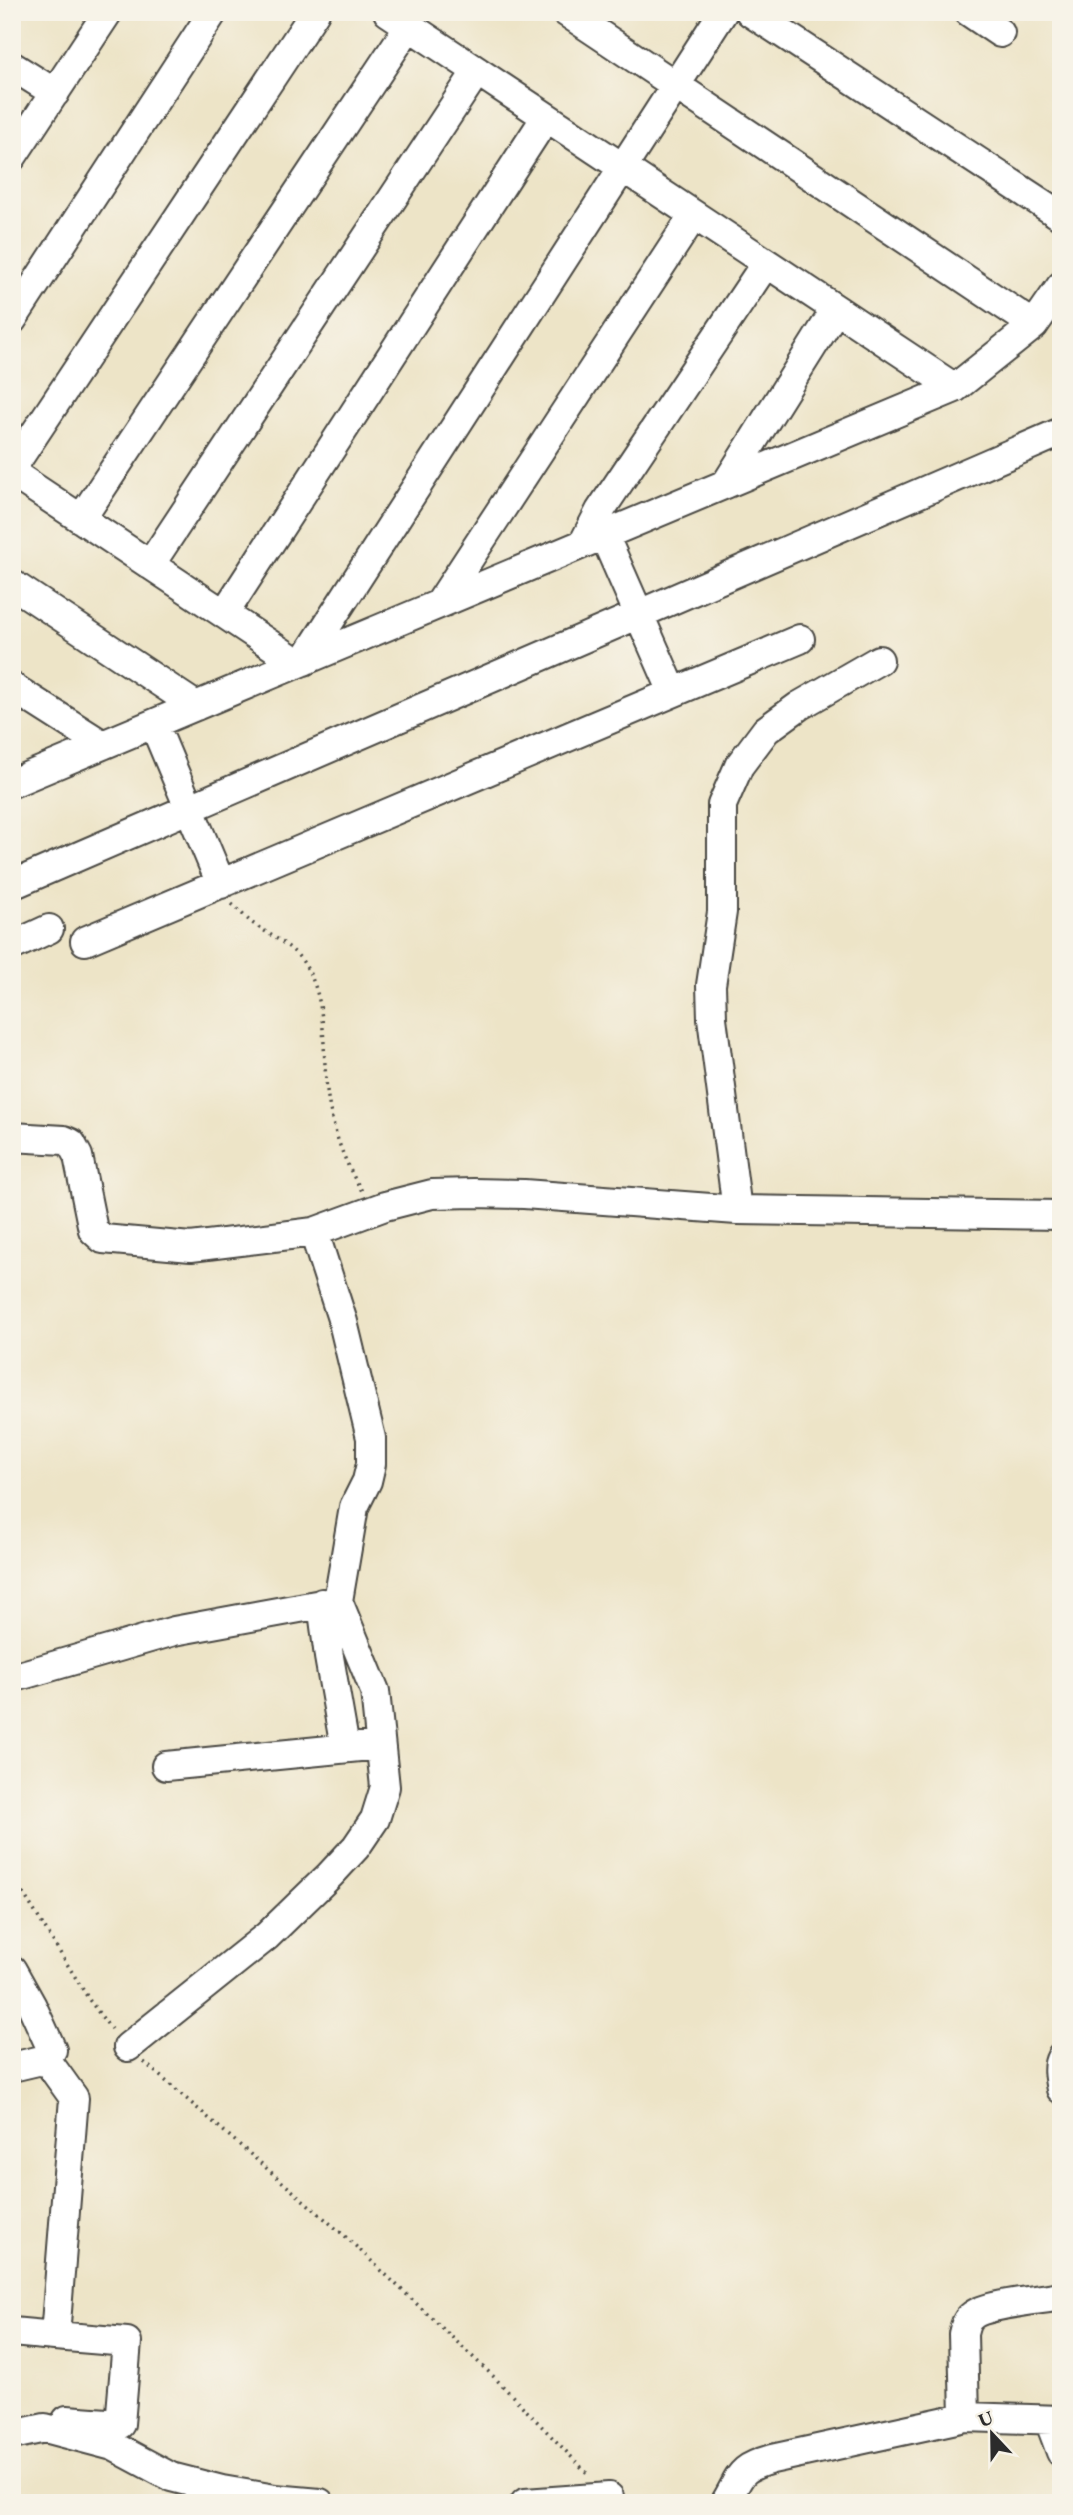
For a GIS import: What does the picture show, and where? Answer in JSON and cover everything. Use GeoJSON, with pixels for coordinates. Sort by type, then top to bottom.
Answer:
{"type":"FeatureCollection","features":[{"type":"Feature","properties":{"kind":"street"},"geometry":{"type":"LineString","coordinates":[[12,320],[213,12]]}},
{"type":"Feature","properties":{"kind":"street"},"geometry":{"type":"LineString","coordinates":[[301,662],[150,565],[12,470],[315,12]]}},
{"type":"Feature","properties":{"kind":"street"},"geometry":{"type":"LineString","coordinates":[[566,12],[1034,325]]}},
{"type":"Feature","properties":{"kind":"street"},"geometry":{"type":"LineString","coordinates":[[301,662],[723,12]]}},
{"type":"Feature","properties":{"kind":"street"},"geometry":{"type":"LineString","coordinates":[[750,12],[1061,216]]}},
{"type":"Feature","properties":{"kind":"street"},"geometry":{"type":"LineString","coordinates":[[968,12],[1000,33]]}},
{"type":"Feature","properties":{"kind":"street"},"geometry":{"type":"LineString","coordinates":[[12,157],[55,93],[97,16]]}},
{"type":"Feature","properties":{"kind":"street"},"geometry":{"type":"LineString","coordinates":[[81,519],[398,19],[955,388]]}},
{"type":"Feature","properties":{"kind":"street"},"geometry":{"type":"LineString","coordinates":[[12,66],[55,93]]}},
{"type":"Feature","properties":{"kind":"street"},"geometry":{"type":"LineString","coordinates":[[150,565],[477,71]]}},
{"type":"Feature","properties":{"kind":"street"},"geometry":{"type":"LineString","coordinates":[[224,614],[546,117]]}},
{"type":"Feature","properties":{"kind":"street"},"geometry":{"type":"LineString","coordinates":[[440,603],[694,215]]}},
{"type":"Feature","properties":{"kind":"street"},"geometry":{"type":"LineString","coordinates":[[673,692],[639,614],[594,538],[600,512],[766,263]]}},
{"type":"Feature","properties":{"kind":"street"},"geometry":{"type":"LineString","coordinates":[[12,783],[955,388],[1034,325],[1061,286]]}},
{"type":"Feature","properties":{"kind":"street"},"geometry":{"type":"LineString","coordinates":[[726,484],[836,309]]}},
{"type":"Feature","properties":{"kind":"street"},"geometry":{"type":"LineString","coordinates":[[12,885],[1061,432]]}},
{"type":"Feature","properties":{"kind":"street"},"geometry":{"type":"LineString","coordinates":[[12,584],[197,706]]}},
{"type":"Feature","properties":{"kind":"street"},"geometry":{"type":"LineString","coordinates":[[85,941],[800,639]]}},
{"type":"Feature","properties":{"kind":"street"},"geometry":{"type":"LineString","coordinates":[[737,1210],[712,1018],[712,985],[722,912],[722,805],[739,766],[766,730],[799,706],[879,660]]}},
{"type":"Feature","properties":{"kind":"street"},"geometry":{"type":"LineString","coordinates":[[12,687],[103,745]]}},
{"type":"Feature","properties":{"kind":"street"},"geometry":{"type":"LineString","coordinates":[[154,724],[220,884]]}},
{"type":"Feature","properties":{"kind":"street"},"geometry":{"type":"LineString","coordinates":[[12,946],[49,929]]}},
{"type":"Feature","properties":{"kind":"street"},"geometry":{"type":"LineString","coordinates":[[12,1138],[64,1140],[71,1143],[78,1156],[93,1230],[103,1239],[191,1247],[314,1231],[432,1194],[524,1194],[737,1210],[1061,1215]]}},
{"type":"Feature","properties":{"kind":"street"},"geometry":{"type":"LineString","coordinates":[[314,1231],[342,1322],[371,1438],[371,1464],[367,1481],[354,1507],[330,1602],[328,1657],[345,1748]]}},
{"type":"Feature","properties":{"kind":"street"},"geometry":{"type":"LineString","coordinates":[[12,1678],[174,1631],[330,1602]]}},
{"type":"Feature","properties":{"kind":"street"},"geometry":{"type":"LineString","coordinates":[[128,2047],[267,1936],[331,1875],[356,1847],[375,1819],[384,1787],[375,1690],[330,1602]]}},
{"type":"Feature","properties":{"kind":"street"},"geometry":{"type":"LineString","coordinates":[[166,1766],[380,1745]]}},
{"type":"Feature","properties":{"kind":"street"},"geometry":{"type":"LineString","coordinates":[[12,1970],[52,2046],[46,2059],[12,2067]]}},
{"type":"Feature","properties":{"kind":"street"},"geometry":{"type":"LineString","coordinates":[[1061,2057],[1058,2063],[1061,2089]]}},
{"type":"Feature","properties":{"kind":"street"},"geometry":{"type":"LineString","coordinates":[[46,2059],[74,2098],[55,2336]]}},
{"type":"Feature","properties":{"kind":"street"},"geometry":{"type":"LineString","coordinates":[[965,2417],[963,2334],[966,2322],[975,2313],[1061,2296]]}},
{"type":"Feature","properties":{"kind":"street"},"geometry":{"type":"LineString","coordinates":[[12,2332],[127,2342],[120,2424],[12,2416]]}},
{"type":"Feature","properties":{"kind":"street"},"geometry":{"type":"LineString","coordinates":[[725,2503],[738,2477],[755,2464],[965,2417],[1055,2420],[1061,2452]]}},
{"type":"Feature","properties":{"kind":"street"},"geometry":{"type":"LineString","coordinates":[[12,2435],[45,2428],[113,2446],[172,2477],[275,2499],[320,2503]]}},
{"type":"Feature","properties":{"kind":"street"},"geometry":{"type":"LineString","coordinates":[[525,2503],[609,2497]]}},
{"type":"Feature","properties":{"kind":"path"},"geometry":{"type":"LineString","coordinates":[[220,884],[230,901],[250,922],[285,944],[303,961],[315,981],[323,1032],[329,1109],[342,1149],[374,1210]]}},
{"type":"Feature","properties":{"kind":"path"},"geometry":{"type":"LineString","coordinates":[[12,1875],[90,2001],[113,2032],[347,2238],[493,2376],[609,2497]]}}]}
